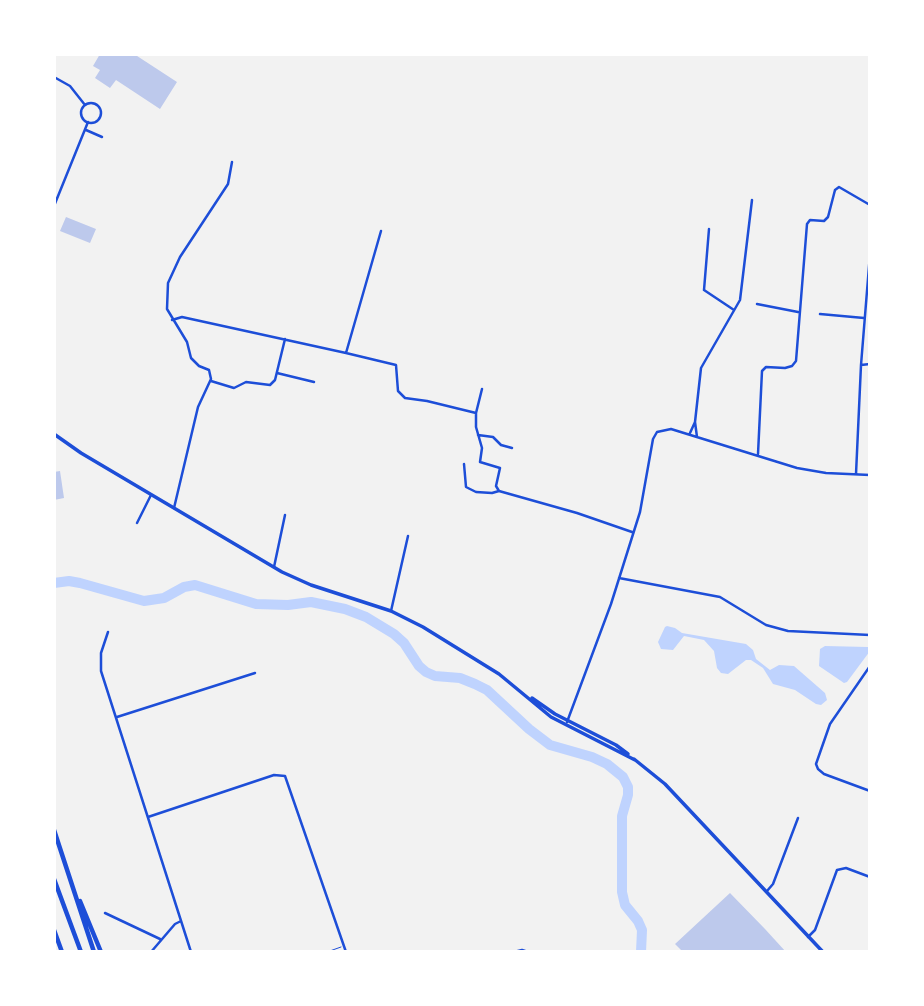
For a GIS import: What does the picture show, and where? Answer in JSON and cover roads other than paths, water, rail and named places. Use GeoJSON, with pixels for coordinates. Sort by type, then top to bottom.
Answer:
{"type":"FeatureCollection","features":[{"type":"Feature","properties":{"kind":"main road"},"geometry":{"type":"LineString","coordinates":[[54,830],[94,952]]}},
{"type":"Feature","properties":{"kind":"main road"},"geometry":{"type":"LineString","coordinates":[[65,862],[101,952]]}},
{"type":"Feature","properties":{"kind":"main road"},"geometry":{"type":"LineString","coordinates":[[54,879],[81,952]]}},
{"type":"Feature","properties":{"kind":"main road"},"geometry":{"type":"LineString","coordinates":[[54,930],[62,952]]}},
{"type":"Feature","properties":{"kind":"street"},"geometry":{"type":"LineString","coordinates":[[54,77],[70,86],[85,105]]}},
{"type":"Feature","properties":{"kind":"street"},"geometry":{"type":"LineString","coordinates":[[95,104],[100,112],[97,121],[88,122],[83,119],[81,114],[85,105],[95,104]]}},
{"type":"Feature","properties":{"kind":"street"},"geometry":{"type":"LineString","coordinates":[[54,206],[88,122]]}},
{"type":"Feature","properties":{"kind":"street"},"geometry":{"type":"LineString","coordinates":[[86,130],[102,137]]}},
{"type":"Feature","properties":{"kind":"street"},"geometry":{"type":"LineString","coordinates":[[174,509],[198,407],[211,381],[209,370],[196,364],[191,358],[187,342],[166,305],[168,279],[228,184],[232,162]]}},
{"type":"Feature","properties":{"kind":"street"},"geometry":{"type":"LineString","coordinates":[[758,455],[762,371],[766,367],[792,366],[796,361],[807,224],[810,220],[824,220],[828,217],[835,190],[839,187],[870,205]]}},
{"type":"Feature","properties":{"kind":"street"},"geometry":{"type":"LineString","coordinates":[[697,437],[695,422],[701,368],[740,300],[752,200]]}},
{"type":"Feature","properties":{"kind":"street"},"geometry":{"type":"LineString","coordinates":[[709,229],[704,290],[734,310]]}},
{"type":"Feature","properties":{"kind":"street"},"geometry":{"type":"LineString","coordinates":[[346,353],[381,232]]}},
{"type":"Feature","properties":{"kind":"street"},"geometry":{"type":"LineString","coordinates":[[856,474],[870,254]]}},
{"type":"Feature","properties":{"kind":"street"},"geometry":{"type":"LineString","coordinates":[[757,304],[800,312]]}},
{"type":"Feature","properties":{"kind":"street"},"geometry":{"type":"LineString","coordinates":[[820,314],[864,317]]}},
{"type":"Feature","properties":{"kind":"street"},"geometry":{"type":"LineString","coordinates":[[173,320],[182,317],[396,365],[398,391],[405,398],[476,413]]}},
{"type":"Feature","properties":{"kind":"street"},"geometry":{"type":"LineString","coordinates":[[211,381],[234,388],[248,381],[267,386],[273,383],[285,339]]}},
{"type":"Feature","properties":{"kind":"street"},"geometry":{"type":"LineString","coordinates":[[861,365],[870,364]]}},
{"type":"Feature","properties":{"kind":"street"},"geometry":{"type":"LineString","coordinates":[[276,373],[314,382]]}},
{"type":"Feature","properties":{"kind":"street"},"geometry":{"type":"LineString","coordinates":[[482,389],[476,413],[482,448],[480,461],[500,470],[496,486],[499,491]]}},
{"type":"Feature","properties":{"kind":"street"},"geometry":{"type":"LineString","coordinates":[[689,435],[695,422]]}},
{"type":"Feature","properties":{"kind":"street"},"geometry":{"type":"LineString","coordinates":[[566,723],[640,512],[655,434],[667,428],[797,468],[827,473],[870,475]]}},
{"type":"Feature","properties":{"kind":"street"},"geometry":{"type":"LineString","coordinates":[[54,434],[174,509],[274,567],[311,585],[391,611],[453,645],[566,723],[616,745],[665,783],[823,952]]}},
{"type":"Feature","properties":{"kind":"street"},"geometry":{"type":"LineString","coordinates":[[478,435],[494,438],[501,445],[512,448]]}},
{"type":"Feature","properties":{"kind":"street"},"geometry":{"type":"LineString","coordinates":[[464,464],[466,487],[476,492],[492,494],[499,491],[633,532]]}},
{"type":"Feature","properties":{"kind":"street"},"geometry":{"type":"LineString","coordinates":[[137,523],[151,495]]}},
{"type":"Feature","properties":{"kind":"street"},"geometry":{"type":"LineString","coordinates":[[274,567],[285,515]]}},
{"type":"Feature","properties":{"kind":"street"},"geometry":{"type":"LineString","coordinates":[[391,611],[408,536]]}},
{"type":"Feature","properties":{"kind":"street"},"geometry":{"type":"LineString","coordinates":[[619,578],[720,597],[766,625],[788,631],[870,635]]}},
{"type":"Feature","properties":{"kind":"street"},"geometry":{"type":"LineString","coordinates":[[108,632],[100,665],[191,952]]}},
{"type":"Feature","properties":{"kind":"street"},"geometry":{"type":"LineString","coordinates":[[870,666],[830,724],[816,764],[824,774],[870,791]]}},
{"type":"Feature","properties":{"kind":"street"},"geometry":{"type":"LineString","coordinates":[[117,717],[255,673]]}},
{"type":"Feature","properties":{"kind":"street"},"geometry":{"type":"LineString","coordinates":[[148,817],[274,775],[285,776],[346,952]]}},
{"type":"Feature","properties":{"kind":"street"},"geometry":{"type":"LineString","coordinates":[[766,892],[773,884],[798,817]]}},
{"type":"Feature","properties":{"kind":"street"},"geometry":{"type":"LineString","coordinates":[[808,937],[815,930],[837,870],[846,868],[870,877]]}},
{"type":"Feature","properties":{"kind":"street"},"geometry":{"type":"LineString","coordinates":[[105,913],[160,939]]}},
{"type":"Feature","properties":{"kind":"street"},"geometry":{"type":"LineString","coordinates":[[150,952],[160,939],[181,921]]}},
{"type":"Feature","properties":{"kind":"street"},"geometry":{"type":"LineString","coordinates":[[514,952],[528,952]]}},
{"type":"Feature","properties":{"kind":"lane"},"geometry":{"type":"LineString","coordinates":[[327,952],[344,946]]}},
{"type":"Feature","properties":{"kind":"water"},"geometry":{"type":"Polygon","coordinates":[[[667,626],[682,633],[746,644],[753,650],[756,659],[770,670],[779,665],[794,666],[825,693],[827,700],[821,705],[816,704],[795,690],[773,684],[763,668],[751,660],[746,660],[728,674],[721,673],[717,668],[714,651],[704,640],[684,636],[673,650],[661,649],[658,642],[667,626]]]}},
{"type":"Feature","properties":{"kind":"water"},"geometry":{"type":"Polygon","coordinates":[[[825,646],[868,647],[870,651],[844,683],[819,666],[820,649],[825,646]]]}},
{"type":"Feature","properties":{"kind":"waterway"},"geometry":{"type":"LineString","coordinates":[[54,583],[80,583],[144,601],[164,598],[184,587],[195,585],[256,604],[288,605],[311,602],[345,609],[366,617],[394,634],[426,672],[435,676],[460,678],[487,690],[550,745],[607,764],[623,777],[628,787],[622,816],[622,892],[625,905],[642,930],[641,952]]}}]}
